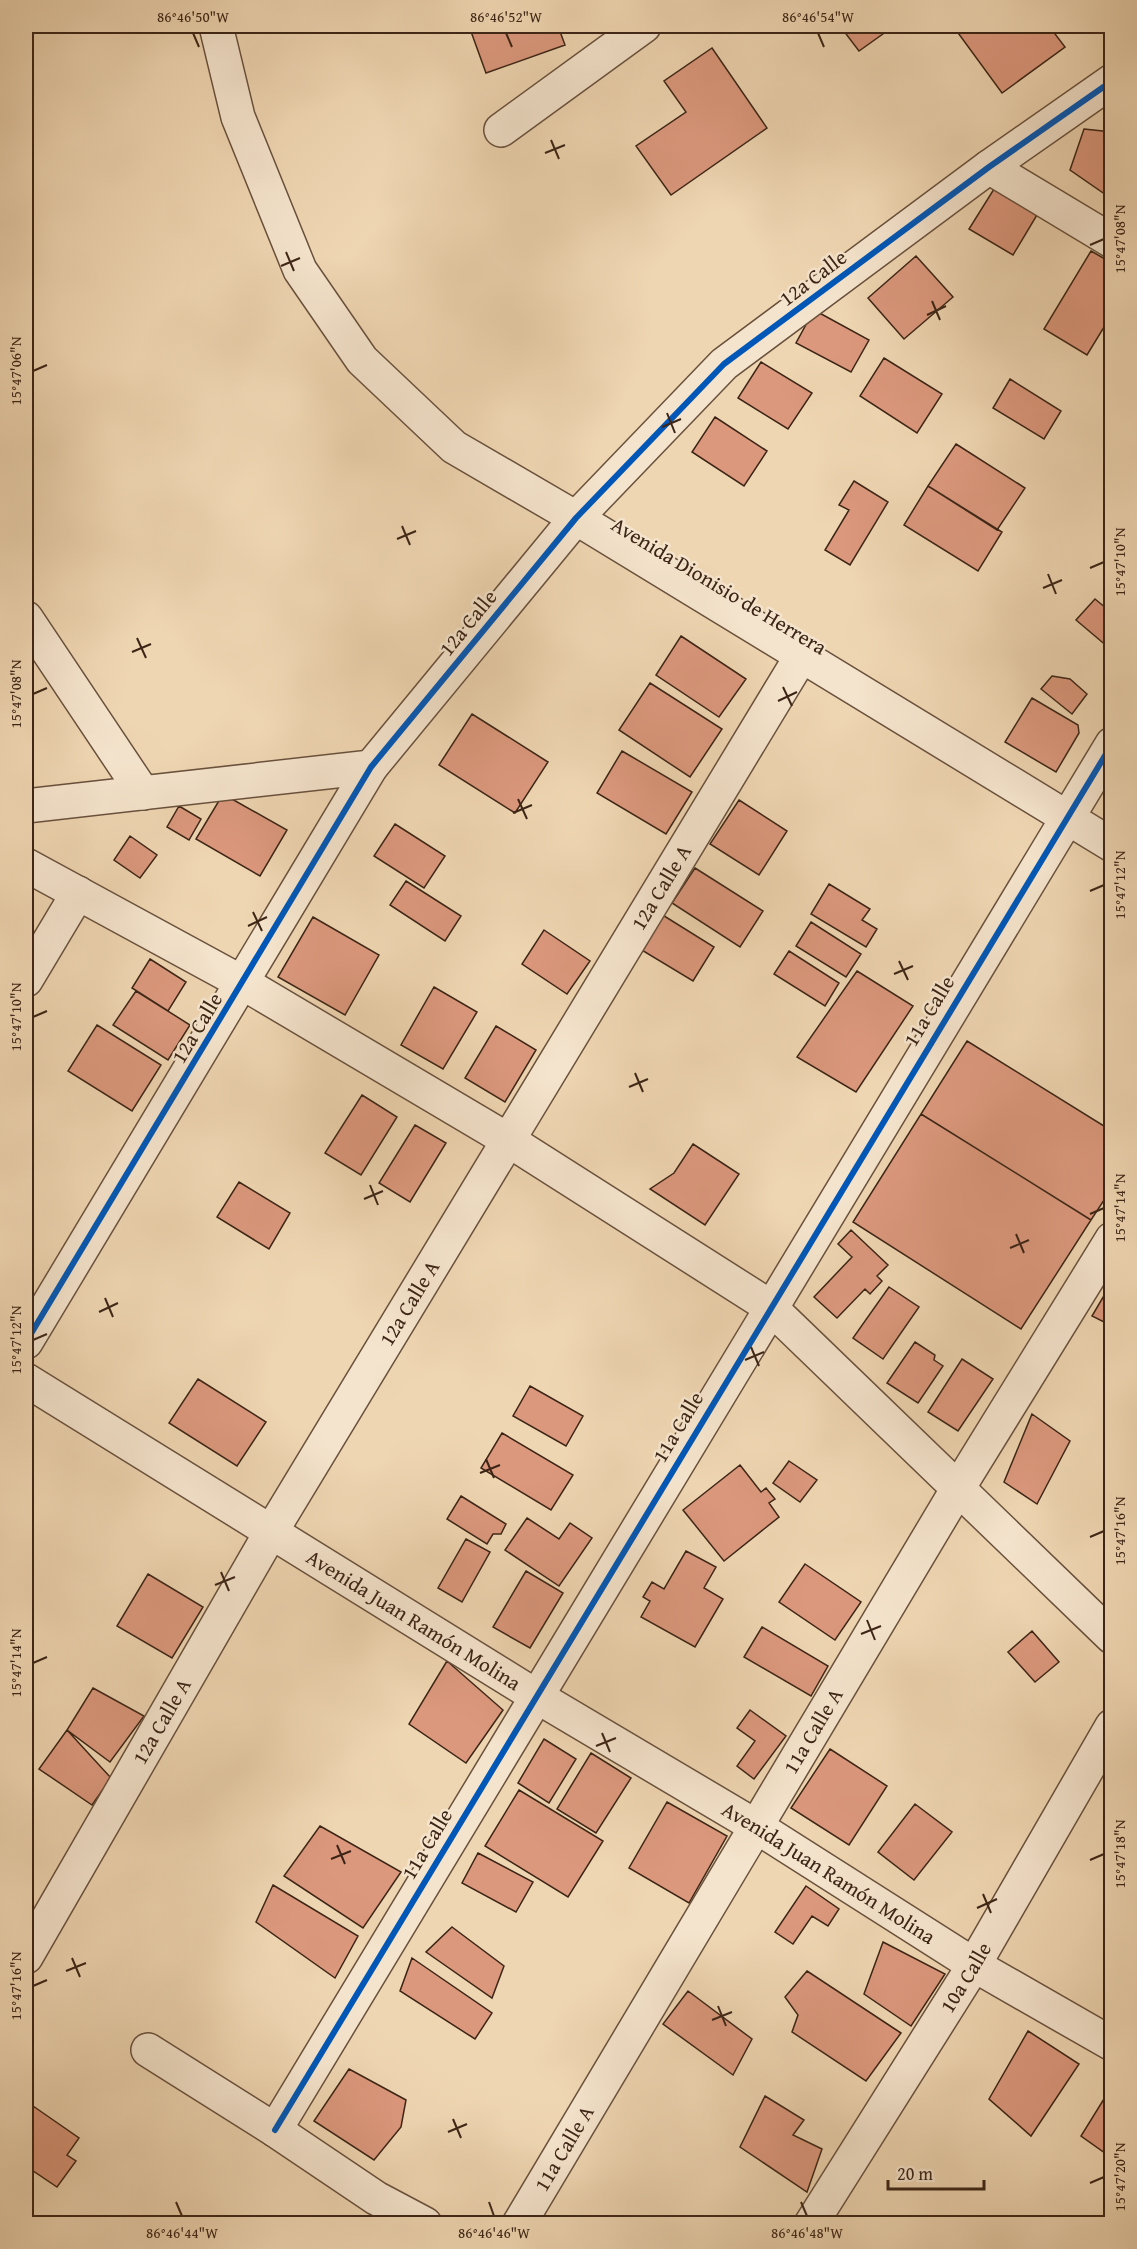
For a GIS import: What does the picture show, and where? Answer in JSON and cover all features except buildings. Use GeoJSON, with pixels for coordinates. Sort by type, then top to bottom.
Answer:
{"type":"FeatureCollection","features":[{"type":"Feature","properties":{"kind":"street","name":"Avenida Dionisio de Herrera"},"geometry":{"type":"LineString","coordinates":[[216,26],[238,117],[300,270],[362,360],[454,447],[802,655],[1112,846]]}},
{"type":"Feature","properties":{"kind":"street"},"geometry":{"type":"LineString","coordinates":[[501,130],[644,26]]}},
{"type":"Feature","properties":{"kind":"street","name":"12a Calle"},"geometry":{"type":"LineString","coordinates":[[26,1342],[371,767],[576,518],[724,364],[989,167],[1112,81]]}},
{"type":"Feature","properties":{"kind":"street"},"geometry":{"type":"LineString","coordinates":[[989,167],[1112,241]]}},
{"type":"Feature","properties":{"kind":"street"},"geometry":{"type":"LineString","coordinates":[[26,618],[143,793]]}},
{"type":"Feature","properties":{"kind":"street","name":"12a Calle A"},"geometry":{"type":"LineString","coordinates":[[26,1957],[271,1532],[802,655]]}},
{"type":"Feature","properties":{"kind":"street","name":"11a Calle"},"geometry":{"type":"LineString","coordinates":[[274,2130],[769,1306],[1112,744]]}},
{"type":"Feature","properties":{"kind":"street"},"geometry":{"type":"LineString","coordinates":[[26,806],[371,767]]}},
{"type":"Feature","properties":{"kind":"street"},"geometry":{"type":"LineString","coordinates":[[26,865],[243,983],[508,1140],[769,1306],[957,1490],[1112,1637]]}},
{"type":"Feature","properties":{"kind":"street"},"geometry":{"type":"LineString","coordinates":[[26,980],[78,893]]}},
{"type":"Feature","properties":{"kind":"street","name":"11a Calle A"},"geometry":{"type":"LineString","coordinates":[[519,2223],[957,1490],[1112,1239]]}},
{"type":"Feature","properties":{"kind":"street","name":"Avenida Juan Ramón Molina"},"geometry":{"type":"LineString","coordinates":[[26,1380],[536,1696],[757,1827],[974,1965],[1112,2044]]}},
{"type":"Feature","properties":{"kind":"street","name":"10a Calle"},"geometry":{"type":"LineString","coordinates":[[811,2223],[974,1965],[1112,1726]]}},
{"type":"Feature","properties":{"kind":"street"},"geometry":{"type":"LineString","coordinates":[[148,2050],[274,2130],[369,2211],[425,2223]]}},
{"type":"Feature","properties":{"kind":"cycle path"},"geometry":{"type":"LineString","coordinates":[[26,1342],[371,767],[576,518],[724,364],[989,167],[1112,81]]}},
{"type":"Feature","properties":{"kind":"cycle path"},"geometry":{"type":"LineString","coordinates":[[275,2130],[1112,744]]}}]}
